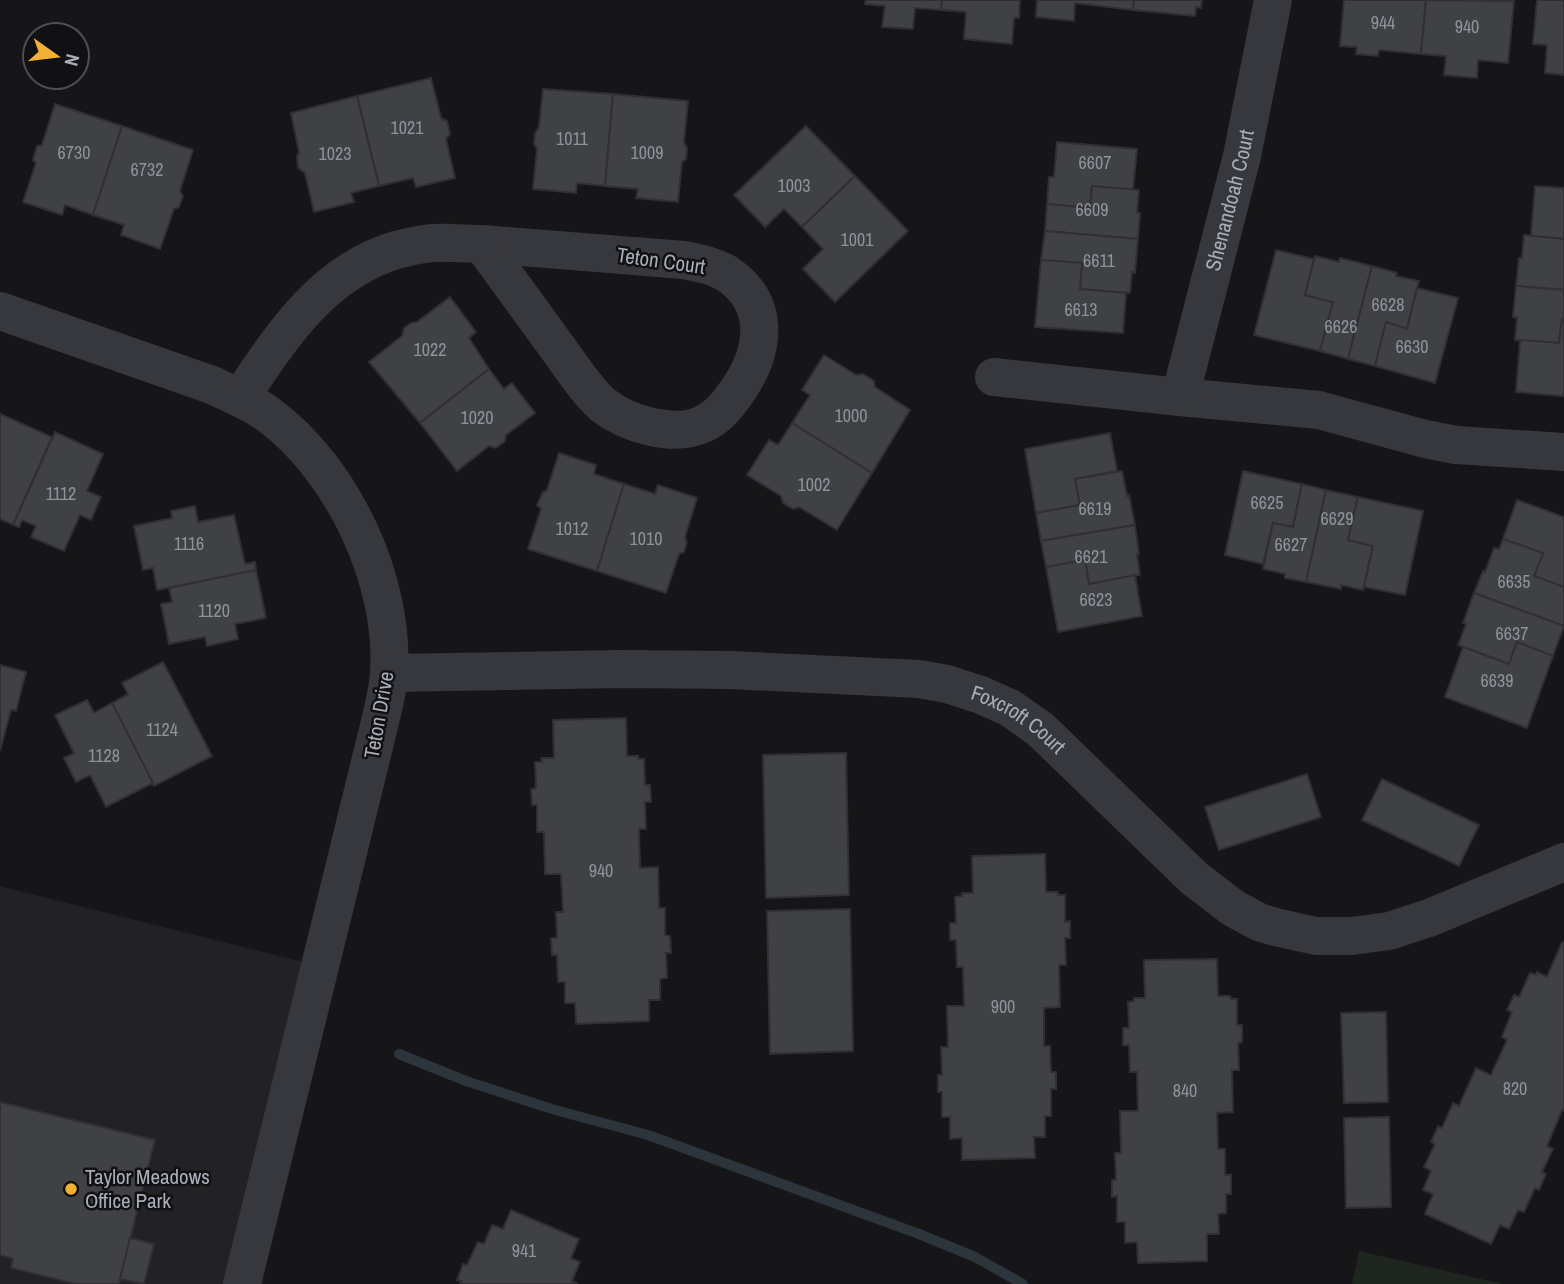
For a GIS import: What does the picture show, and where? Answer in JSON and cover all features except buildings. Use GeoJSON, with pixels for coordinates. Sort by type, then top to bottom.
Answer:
{"type":"FeatureCollection","features":[{"type":"Feature","properties":{"kind":"street","name":"Shenandoah Court"},"geometry":{"type":"LineString","coordinates":[[1180,397],[1242,156],[1273,0]]}},
{"type":"Feature","properties":{"kind":"street","name":"Teton Court"},"geometry":{"type":"LineString","coordinates":[[240,398],[305,310],[328,287],[364,262],[410,246],[432,243],[481,244],[684,260],[704,264],[727,274],[746,290],[757,311],[760,333],[758,351],[750,372],[720,414],[705,424],[690,429],[668,430],[629,419],[604,405],[584,384],[481,244]]}},
{"type":"Feature","properties":{"kind":"street","name":"Teton Drive"},"geometry":{"type":"LineString","coordinates":[[0,311],[212,385],[268,414],[325,470],[350,509],[369,552],[384,608],[389,673],[379,726],[242,1284]]}},
{"type":"Feature","properties":{"kind":"street"},"geometry":{"type":"LineString","coordinates":[[994,377],[1318,410],[1456,445],[1564,452]]}},
{"type":"Feature","properties":{"kind":"street","name":"Foxcroft Court"},"geometry":{"type":"LineString","coordinates":[[389,673],[730,670],[919,679],[947,684],[1010,708],[1040,729],[1166,852],[1233,908],[1259,922],[1316,936],[1352,936],[1389,931],[1429,918],[1564,862]]}},
{"type":"Feature","properties":{"kind":"shaded area","name":"Taylor Meadows Office Park"},"geometry":{"type":"Polygon","coordinates":[[[0,886],[320,966],[242,1284],[0,1284],[0,886]]]}},
{"type":"Feature","properties":{"kind":"shaded area"},"geometry":{"type":"Polygon","coordinates":[[[1359,1251],[1503,1284],[1352,1284],[1359,1251]]]}},
{"type":"Feature","properties":{"kind":"waterway"},"geometry":{"type":"LineString","coordinates":[[399,1054],[466,1081],[555,1110],[648,1135],[919,1234],[975,1257],[1023,1284]]}},
{"type":"Feature","properties":{"kind":"place","name":"Taylor Meadows Office Park"},"geometry":{"type":"Point","coordinates":[71,1189]}}]}
